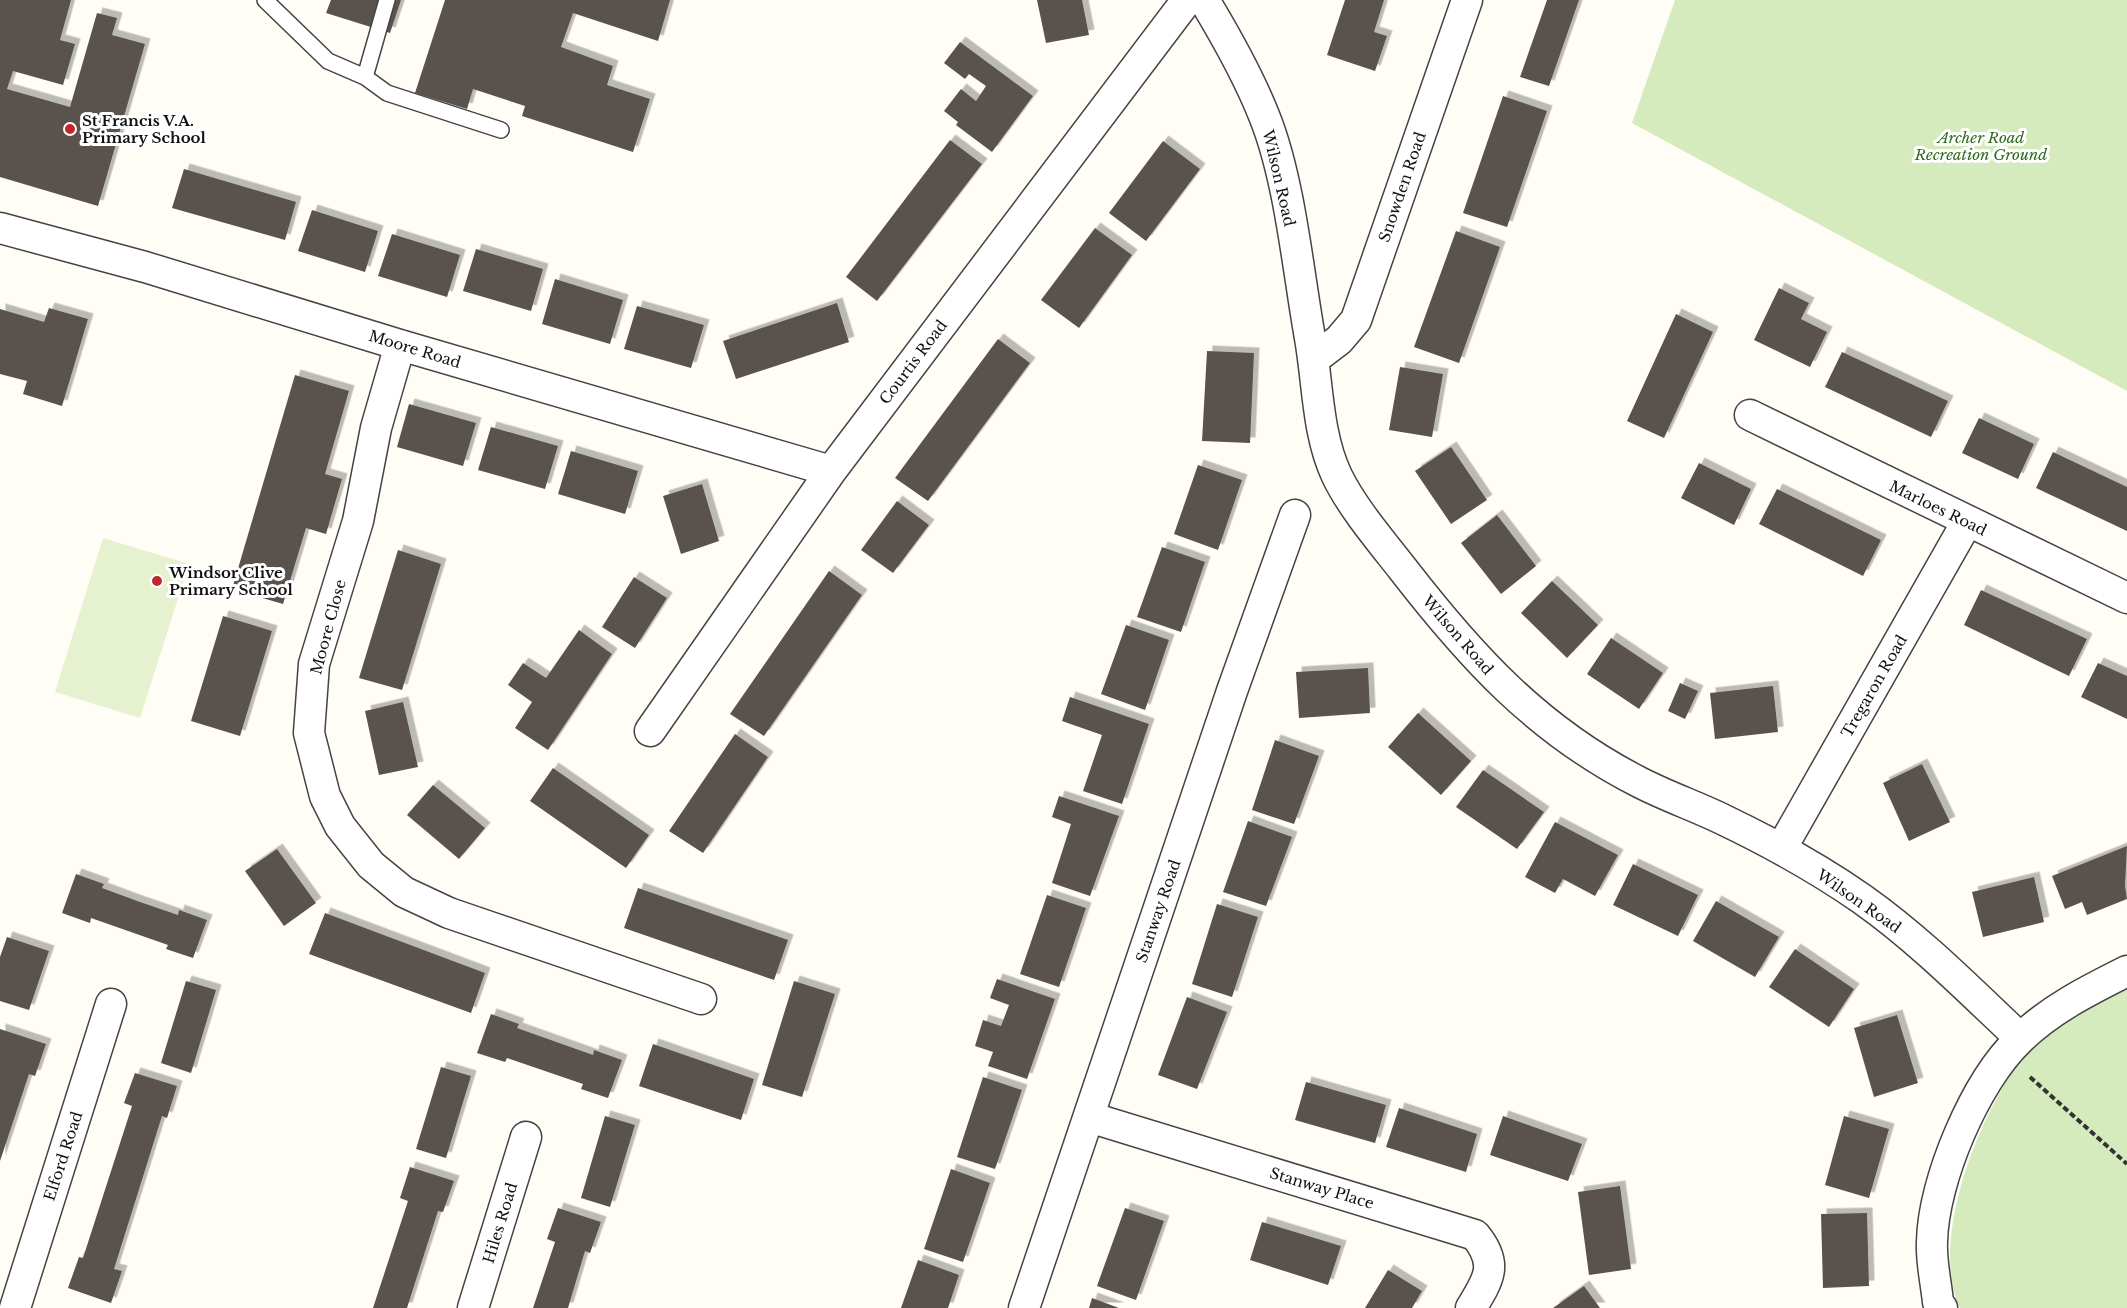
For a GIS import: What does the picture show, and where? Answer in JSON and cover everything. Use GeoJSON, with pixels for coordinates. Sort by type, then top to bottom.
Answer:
{"type":"FeatureCollection","features":[{"type":"Feature","properties":{"kind":"street","name":"Courtis Road"},"geometry":{"type":"LineString","coordinates":[[650,732],[831,471],[1187,0]]}},
{"type":"Feature","properties":{"kind":"street","name":"Wilson Road"},"geometry":{"type":"LineString","coordinates":[[1204,0],[1239,59],[1266,121],[1282,178],[1314,359],[1324,435],[1337,476],[1381,540],[1435,610],[1493,676],[1544,723],[1637,781],[1722,819],[1781,849],[1862,899],[1921,945],[2013,1046]]}},
{"type":"Feature","properties":{"kind":"street","name":"Snowden Road"},"geometry":{"type":"LineString","coordinates":[[1314,359],[1340,340],[1356,320],[1467,0]]}},
{"type":"Feature","properties":{"kind":"street","name":"Moore Road"},"geometry":{"type":"LineString","coordinates":[[0,228],[145,267],[400,345],[831,471]]}},
{"type":"Feature","properties":{"kind":"street","name":"Moore Close"},"geometry":{"type":"LineString","coordinates":[[400,345],[376,429],[358,521],[314,664],[309,733],[325,796],[340,826],[352,842],[371,865],[404,892],[449,913],[700,999]]}},
{"type":"Feature","properties":{"kind":"street","name":"Marloes Road"},"geometry":{"type":"LineString","coordinates":[[1750,415],[2127,598]]}},
{"type":"Feature","properties":{"kind":"street","name":"Stanway Road"},"geometry":{"type":"LineString","coordinates":[[1024,1308],[1232,691],[1295,515]]}},
{"type":"Feature","properties":{"kind":"street","name":"Tregaron Road"},"geometry":{"type":"LineString","coordinates":[[1781,849],[1967,522]]}},
{"type":"Feature","properties":{"kind":"street"},"geometry":{"type":"LineString","coordinates":[[1942,1308],[1938,1302],[1932,1242],[1939,1189],[1965,1120],[2013,1046],[2073,999],[2127,971]]}},
{"type":"Feature","properties":{"kind":"street","name":"Elford Road"},"geometry":{"type":"LineString","coordinates":[[15,1308],[111,1004]]}},
{"type":"Feature","properties":{"kind":"street","name":"Stanway Place"},"geometry":{"type":"LineString","coordinates":[[1089,1117],[1476,1235],[1487,1249],[1490,1265],[1484,1286],[1471,1308]]}},
{"type":"Feature","properties":{"kind":"street","name":"Hiles Road"},"geometry":{"type":"LineString","coordinates":[[473,1308],[526,1137]]}},
{"type":"Feature","properties":{"kind":"lane"},"geometry":{"type":"LineString","coordinates":[[265,0],[328,61],[365,77],[387,93],[501,130]]}},
{"type":"Feature","properties":{"kind":"lane"},"geometry":{"type":"LineString","coordinates":[[365,77],[387,0]]}},
{"type":"Feature","properties":{"kind":"path"},"geometry":{"type":"LineString","coordinates":[[2013,1046],[2127,1164]]}},
{"type":"Feature","properties":{"kind":"green space","name":"Archer Road Recreation Ground"},"geometry":{"type":"Polygon","coordinates":[[[1675,0],[2127,0],[2127,391],[1632,123],[1675,0]]]}},
{"type":"Feature","properties":{"kind":"green space"},"geometry":{"type":"Polygon","coordinates":[[[103,538],[189,564],[140,718],[55,692],[103,538]]]}},
{"type":"Feature","properties":{"kind":"green space"},"geometry":{"type":"Polygon","coordinates":[[[2127,987],[2127,1308],[1960,1308],[1952,1280],[1950,1248],[1955,1213],[1976,1142],[1991,1108],[2008,1079],[2035,1045],[2059,1025],[2127,987]]]}},
{"type":"Feature","properties":{"kind":"building","name":"St Francis V.A. Primary School"},"geometry":{"type":"Polygon","coordinates":[[[0,0],[71,0],[60,40],[75,44],[63,85],[13,71],[7,89],[70,107],[97,13],[117,18],[112,35],[145,44],[98,206],[0,177],[0,0]]]}},
{"type":"Feature","properties":{"kind":"building"},"geometry":{"type":"Polygon","coordinates":[[[331,0],[401,0],[390,33],[326,13],[331,0]]]}},
{"type":"Feature","properties":{"kind":"building"},"geometry":{"type":"Polygon","coordinates":[[[445,0],[670,0],[658,41],[573,13],[561,47],[613,66],[607,85],[650,99],[633,152],[522,116],[525,106],[473,89],[467,109],[415,93],[445,0]]]}},
{"type":"Feature","properties":{"kind":"building"},"geometry":{"type":"Polygon","coordinates":[[[1037,0],[1082,0],[1089,35],[1046,43],[1037,0]]]}},
{"type":"Feature","properties":{"kind":"building"},"geometry":{"type":"Polygon","coordinates":[[[1345,0],[1384,0],[1374,32],[1387,36],[1375,71],[1327,55],[1345,0]]]}},
{"type":"Feature","properties":{"kind":"building"},"geometry":{"type":"Polygon","coordinates":[[[1547,0],[1579,0],[1549,86],[1520,77],[1547,0]]]}},
{"type":"Feature","properties":{"kind":"building"},"geometry":{"type":"Polygon","coordinates":[[[960,42],[1033,96],[992,152],[956,125],[958,122],[944,111],[961,89],[976,101],[986,86],[969,74],[965,79],[944,63],[960,42]]]}},
{"type":"Feature","properties":{"kind":"building"},"geometry":{"type":"Polygon","coordinates":[[[1503,96],[1547,111],[1507,227],[1463,213],[1503,96]]]}},
{"type":"Feature","properties":{"kind":"building"},"geometry":{"type":"Polygon","coordinates":[[[950,140],[982,164],[877,301],[846,277],[950,140]]]}},
{"type":"Feature","properties":{"kind":"building"},"geometry":{"type":"Polygon","coordinates":[[[1163,141],[1200,169],[1146,241],[1109,213],[1163,141]]]}},
{"type":"Feature","properties":{"kind":"building"},"geometry":{"type":"Polygon","coordinates":[[[184,169],[296,202],[285,240],[172,208],[184,169]]]}},
{"type":"Feature","properties":{"kind":"building"},"geometry":{"type":"Polygon","coordinates":[[[312,210],[378,231],[365,272],[298,251],[312,210]]]}},
{"type":"Feature","properties":{"kind":"building"},"geometry":{"type":"Polygon","coordinates":[[[1095,228],[1132,255],[1079,328],[1041,300],[1095,228]]]}},
{"type":"Feature","properties":{"kind":"building"},"geometry":{"type":"Polygon","coordinates":[[[1456,231],[1500,247],[1459,363],[1414,347],[1456,231]]]}},
{"type":"Feature","properties":{"kind":"building"},"geometry":{"type":"Polygon","coordinates":[[[392,234],[460,255],[447,297],[378,276],[392,234]]]}},
{"type":"Feature","properties":{"kind":"building"},"geometry":{"type":"Polygon","coordinates":[[[476,249],[543,269],[531,311],[463,291],[476,249]]]}},
{"type":"Feature","properties":{"kind":"building"},"geometry":{"type":"Polygon","coordinates":[[[555,279],[623,300],[610,344],[542,324],[555,279]]]}},
{"type":"Feature","properties":{"kind":"building"},"geometry":{"type":"Polygon","coordinates":[[[1779,288],[1809,303],[1801,319],[1827,332],[1810,367],[1754,340],[1779,288]]]}},
{"type":"Feature","properties":{"kind":"building"},"geometry":{"type":"Polygon","coordinates":[[[837,303],[849,342],[736,379],[723,341],[837,303]]]}},
{"type":"Feature","properties":{"kind":"building"},"geometry":{"type":"Polygon","coordinates":[[[637,306],[704,325],[691,368],[624,349],[637,306]]]}},
{"type":"Feature","properties":{"kind":"building"},"geometry":{"type":"Polygon","coordinates":[[[49,308],[88,319],[62,406],[23,394],[27,381],[0,374],[0,309],[44,322],[49,308]]]}},
{"type":"Feature","properties":{"kind":"building"},"geometry":{"type":"Polygon","coordinates":[[[1676,314],[1713,332],[1664,438],[1627,421],[1676,314]]]}},
{"type":"Feature","properties":{"kind":"building"},"geometry":{"type":"Polygon","coordinates":[[[998,339],[1030,363],[928,501],[895,478],[998,339]]]}},
{"type":"Feature","properties":{"kind":"building"},"geometry":{"type":"Polygon","coordinates":[[[1207,351],[1254,353],[1250,443],[1202,441],[1207,351]]]}},
{"type":"Feature","properties":{"kind":"building"},"geometry":{"type":"Polygon","coordinates":[[[1842,352],[1948,401],[1931,437],[1825,387],[1842,352]]]}},
{"type":"Feature","properties":{"kind":"building"},"geometry":{"type":"Polygon","coordinates":[[[1400,367],[1443,374],[1432,437],[1389,430],[1400,367]]]}},
{"type":"Feature","properties":{"kind":"building"},"geometry":{"type":"Polygon","coordinates":[[[295,375],[349,391],[325,474],[342,479],[326,534],[306,528],[283,604],[232,589],[295,375]]]}},
{"type":"Feature","properties":{"kind":"building"},"geometry":{"type":"Polygon","coordinates":[[[409,404],[476,423],[463,466],[397,447],[409,404]]]}},
{"type":"Feature","properties":{"kind":"building"},"geometry":{"type":"Polygon","coordinates":[[[1979,418],[2034,444],[2018,479],[1962,453],[1979,418]]]}},
{"type":"Feature","properties":{"kind":"building"},"geometry":{"type":"Polygon","coordinates":[[[491,427],[558,446],[545,489],[478,470],[491,427]]]}},
{"type":"Feature","properties":{"kind":"building"},"geometry":{"type":"Polygon","coordinates":[[[1451,447],[1487,500],[1451,524],[1415,471],[1451,447]]]}},
{"type":"Feature","properties":{"kind":"building"},"geometry":{"type":"Polygon","coordinates":[[[571,451],[638,471],[625,514],[558,494],[571,451]]]}},
{"type":"Feature","properties":{"kind":"building"},"geometry":{"type":"Polygon","coordinates":[[[2053,452],[2127,487],[2127,531],[2036,488],[2053,452]]]}},
{"type":"Feature","properties":{"kind":"building"},"geometry":{"type":"Polygon","coordinates":[[[1699,463],[1751,489],[1734,525],[1681,498],[1699,463]]]}},
{"type":"Feature","properties":{"kind":"building"},"geometry":{"type":"Polygon","coordinates":[[[1198,465],[1242,480],[1218,550],[1174,534],[1198,465]]]}},
{"type":"Feature","properties":{"kind":"building"},"geometry":{"type":"Polygon","coordinates":[[[702,484],[719,541],[681,554],[663,496],[702,484]]]}},
{"type":"Feature","properties":{"kind":"building"},"geometry":{"type":"Polygon","coordinates":[[[1777,489],[1881,540],[1863,576],[1759,524],[1777,489]]]}},
{"type":"Feature","properties":{"kind":"building"},"geometry":{"type":"Polygon","coordinates":[[[897,501],[929,525],[893,573],[861,550],[897,501]]]}},
{"type":"Feature","properties":{"kind":"building"},"geometry":{"type":"Polygon","coordinates":[[[1497,515],[1536,566],[1501,594],[1461,543],[1497,515]]]}},
{"type":"Feature","properties":{"kind":"building"},"geometry":{"type":"Polygon","coordinates":[[[1162,547],[1205,562],[1181,632],[1137,617],[1162,547]]]}},
{"type":"Feature","properties":{"kind":"building"},"geometry":{"type":"Polygon","coordinates":[[[398,550],[441,564],[402,690],[359,678],[398,550]]]}},
{"type":"Feature","properties":{"kind":"building"},"geometry":{"type":"Polygon","coordinates":[[[829,571],[862,595],[764,736],[730,714],[829,571]]]}},
{"type":"Feature","properties":{"kind":"building"},"geometry":{"type":"Polygon","coordinates":[[[634,577],[667,598],[635,648],[602,627],[634,577]]]}},
{"type":"Feature","properties":{"kind":"building"},"geometry":{"type":"Polygon","coordinates":[[[1552,581],[1598,625],[1567,658],[1521,613],[1552,581]]]}},
{"type":"Feature","properties":{"kind":"building"},"geometry":{"type":"Polygon","coordinates":[[[1981,590],[2087,639],[2069,676],[1964,625],[1981,590]]]}},
{"type":"Feature","properties":{"kind":"building"},"geometry":{"type":"Polygon","coordinates":[[[223,616],[272,631],[240,736],[191,721],[223,616]]]}},
{"type":"Feature","properties":{"kind":"building"},"geometry":{"type":"Polygon","coordinates":[[[1126,625],[1169,640],[1145,710],[1101,694],[1126,625]]]}},
{"type":"Feature","properties":{"kind":"building"},"geometry":{"type":"Polygon","coordinates":[[[579,630],[612,654],[548,750],[515,728],[532,702],[508,685],[523,663],[546,678],[579,630]]]}},
{"type":"Feature","properties":{"kind":"building"},"geometry":{"type":"Polygon","coordinates":[[[1611,638],[1663,673],[1639,709],[1587,674],[1611,638]]]}},
{"type":"Feature","properties":{"kind":"building"},"geometry":{"type":"Polygon","coordinates":[[[2098,663],[2127,676],[2127,719],[2081,697],[2098,663]]]}},
{"type":"Feature","properties":{"kind":"building"},"geometry":{"type":"Polygon","coordinates":[[[1368,668],[1370,713],[1299,718],[1296,672],[1368,668]]]}},
{"type":"Feature","properties":{"kind":"building"},"geometry":{"type":"Polygon","coordinates":[[[1680,683],[1698,691],[1685,719],[1668,711],[1680,683]]]}},
{"type":"Feature","properties":{"kind":"building"},"geometry":{"type":"Polygon","coordinates":[[[1773,686],[1778,732],[1715,739],[1710,693],[1773,686]]]}},
{"type":"Feature","properties":{"kind":"building"},"geometry":{"type":"Polygon","coordinates":[[[1070,697],[1149,724],[1122,804],[1083,791],[1102,735],[1062,721],[1070,697]]]}},
{"type":"Feature","properties":{"kind":"building"},"geometry":{"type":"Polygon","coordinates":[[[403,702],[418,767],[379,775],[365,711],[403,702]]]}},
{"type":"Feature","properties":{"kind":"building"},"geometry":{"type":"Polygon","coordinates":[[[1418,713],[1471,761],[1441,795],[1388,747],[1418,713]]]}},
{"type":"Feature","properties":{"kind":"building"},"geometry":{"type":"Polygon","coordinates":[[[735,734],[768,757],[703,853],[669,831],[735,734]]]}},
{"type":"Feature","properties":{"kind":"building"},"geometry":{"type":"Polygon","coordinates":[[[1275,740],[1319,756],[1294,824],[1252,810],[1275,740]]]}},
{"type":"Feature","properties":{"kind":"building"},"geometry":{"type":"Polygon","coordinates":[[[1922,764],[1950,822],[1909,841],[1883,783],[1922,764]]]}},
{"type":"Feature","properties":{"kind":"building"},"geometry":{"type":"Polygon","coordinates":[[[553,768],[649,835],[626,868],[530,801],[553,768]]]}},
{"type":"Feature","properties":{"kind":"building"},"geometry":{"type":"Polygon","coordinates":[[[1483,770],[1544,812],[1517,849],[1456,807],[1483,770]]]}},
{"type":"Feature","properties":{"kind":"building"},"geometry":{"type":"Polygon","coordinates":[[[433,785],[485,828],[459,859],[407,815],[433,785]]]}},
{"type":"Feature","properties":{"kind":"building"},"geometry":{"type":"Polygon","coordinates":[[[1059,796],[1119,816],[1090,896],[1052,883],[1071,824],[1052,817],[1059,796]]]}},
{"type":"Feature","properties":{"kind":"building"},"geometry":{"type":"Polygon","coordinates":[[[1248,821],[1292,837],[1266,906],[1223,892],[1248,821]]]}},
{"type":"Feature","properties":{"kind":"building"},"geometry":{"type":"Polygon","coordinates":[[[1555,822],[1618,855],[1595,896],[1563,879],[1555,893],[1525,877],[1555,822]]]}},
{"type":"Feature","properties":{"kind":"building"},"geometry":{"type":"Polygon","coordinates":[[[2127,846],[2125,886],[2127,899],[2087,915],[2082,902],[2065,909],[2052,876],[2127,846]]]}},
{"type":"Feature","properties":{"kind":"building"},"geometry":{"type":"Polygon","coordinates":[[[277,849],[316,903],[284,926],[245,871],[277,849]]]}},
{"type":"Feature","properties":{"kind":"building"},"geometry":{"type":"Polygon","coordinates":[[[1633,864],[1698,895],[1678,936],[1613,905],[1633,864]]]}},
{"type":"Feature","properties":{"kind":"building"},"geometry":{"type":"Polygon","coordinates":[[[76,874],[104,884],[102,888],[140,902],[178,915],[179,910],[207,920],[193,958],[166,949],[168,945],[91,918],[90,923],[62,913],[76,874]]]}},
{"type":"Feature","properties":{"kind":"building"},"geometry":{"type":"Polygon","coordinates":[[[2034,877],[2044,922],[1983,937],[1972,892],[2034,877]]]}},
{"type":"Feature","properties":{"kind":"building"},"geometry":{"type":"Polygon","coordinates":[[[638,888],[788,940],[774,980],[624,928],[638,888]]]}},
{"type":"Feature","properties":{"kind":"building"},"geometry":{"type":"Polygon","coordinates":[[[1047,895],[1086,908],[1059,987],[1020,974],[1047,895]]]}},
{"type":"Feature","properties":{"kind":"building"},"geometry":{"type":"Polygon","coordinates":[[[1716,901],[1779,937],[1755,977],[1693,941],[1716,901]]]}},
{"type":"Feature","properties":{"kind":"building"},"geometry":{"type":"Polygon","coordinates":[[[1217,904],[1258,917],[1232,997],[1192,984],[1217,904]]]}},
{"type":"Feature","properties":{"kind":"building"},"geometry":{"type":"Polygon","coordinates":[[[325,913],[485,973],[471,1013],[309,954],[325,913]]]}},
{"type":"Feature","properties":{"kind":"building"},"geometry":{"type":"Polygon","coordinates":[[[7,937],[49,951],[29,1010],[0,1001],[0,957],[7,937]]]}},
{"type":"Feature","properties":{"kind":"building"},"geometry":{"type":"Polygon","coordinates":[[[1795,949],[1854,989],[1829,1027],[1769,987],[1795,949]]]}},
{"type":"Feature","properties":{"kind":"building"},"geometry":{"type":"Polygon","coordinates":[[[997,979],[1055,999],[1027,1079],[988,1066],[993,1052],[975,1046],[983,1020],[1001,1026],[1009,1005],[990,998],[997,979]]]}},
{"type":"Feature","properties":{"kind":"building"},"geometry":{"type":"Polygon","coordinates":[[[186,981],[216,990],[191,1073],[161,1063],[186,981]]]}},
{"type":"Feature","properties":{"kind":"building"},"geometry":{"type":"Polygon","coordinates":[[[794,981],[835,994],[802,1097],[762,1085],[794,981]]]}},
{"type":"Feature","properties":{"kind":"building"},"geometry":{"type":"Polygon","coordinates":[[[1187,997],[1227,1012],[1197,1089],[1158,1075],[1187,997]]]}},
{"type":"Feature","properties":{"kind":"building"},"geometry":{"type":"Polygon","coordinates":[[[491,1014],[519,1024],[517,1028],[593,1055],[594,1050],[622,1060],[608,1098],[581,1089],[583,1084],[507,1058],[505,1062],[477,1053],[491,1014]]]}},
{"type":"Feature","properties":{"kind":"building"},"geometry":{"type":"Polygon","coordinates":[[[1897,1015],[1918,1083],[1874,1097],[1854,1028],[1897,1015]]]}},
{"type":"Feature","properties":{"kind":"building"},"geometry":{"type":"Polygon","coordinates":[[[0,1029],[46,1044],[35,1076],[29,1074],[0,1161],[0,1029]]]}},
{"type":"Feature","properties":{"kind":"building"},"geometry":{"type":"Polygon","coordinates":[[[653,1044],[754,1079],[741,1120],[639,1086],[653,1044]]]}},
{"type":"Feature","properties":{"kind":"building"},"geometry":{"type":"Polygon","coordinates":[[[441,1067],[471,1076],[446,1158],[416,1149],[441,1067]]]}},
{"type":"Feature","properties":{"kind":"building"},"geometry":{"type":"Polygon","coordinates":[[[135,1073],[177,1086],[167,1118],[162,1116],[114,1269],[122,1271],[111,1303],[68,1288],[79,1257],[83,1258],[132,1106],[124,1103],[135,1073]]]}},
{"type":"Feature","properties":{"kind":"building"},"geometry":{"type":"Polygon","coordinates":[[[983,1077],[1022,1090],[995,1169],[957,1157],[983,1077]]]}},
{"type":"Feature","properties":{"kind":"building"},"geometry":{"type":"Polygon","coordinates":[[[1306,1082],[1386,1105],[1375,1143],[1295,1120],[1306,1082]]]}},
{"type":"Feature","properties":{"kind":"building"},"geometry":{"type":"Polygon","coordinates":[[[1399,1108],[1477,1134],[1466,1172],[1386,1147],[1399,1108]]]}},
{"type":"Feature","properties":{"kind":"building"},"geometry":{"type":"Polygon","coordinates":[[[605,1116],[635,1125],[610,1207],[581,1198],[605,1116]]]}},
{"type":"Feature","properties":{"kind":"building"},"geometry":{"type":"Polygon","coordinates":[[[1503,1116],[1582,1144],[1568,1181],[1490,1155],[1503,1116]]]}},
{"type":"Feature","properties":{"kind":"building"},"geometry":{"type":"Polygon","coordinates":[[[1844,1116],[1889,1129],[1869,1198],[1825,1185],[1844,1116]]]}},
{"type":"Feature","properties":{"kind":"building"},"geometry":{"type":"Polygon","coordinates":[[[410,1167],[454,1181],[443,1212],[438,1211],[407,1308],[373,1308],[408,1201],[400,1198],[410,1167]]]}},
{"type":"Feature","properties":{"kind":"building"},"geometry":{"type":"Polygon","coordinates":[[[951,1169],[990,1183],[963,1262],[924,1249],[951,1169]]]}},
{"type":"Feature","properties":{"kind":"building"},"geometry":{"type":"Polygon","coordinates":[[[1620,1186],[1631,1269],[1589,1275],[1578,1192],[1620,1186]]]}},
{"type":"Feature","properties":{"kind":"building"},"geometry":{"type":"Polygon","coordinates":[[[558,1208],[601,1222],[590,1253],[585,1251],[568,1308],[533,1308],[555,1242],[547,1239],[558,1208]]]}},
{"type":"Feature","properties":{"kind":"building"},"geometry":{"type":"Polygon","coordinates":[[[1125,1208],[1164,1221],[1136,1300],[1097,1286],[1125,1208]]]}},
{"type":"Feature","properties":{"kind":"building"},"geometry":{"type":"Polygon","coordinates":[[[1867,1213],[1869,1286],[1823,1288],[1821,1214],[1867,1213]]]}},
{"type":"Feature","properties":{"kind":"building"},"geometry":{"type":"Polygon","coordinates":[[[1262,1222],[1341,1246],[1328,1285],[1250,1260],[1262,1222]]]}},
{"type":"Feature","properties":{"kind":"building"},"geometry":{"type":"Polygon","coordinates":[[[918,1260],[959,1275],[948,1308],[901,1308],[918,1260]]]}},
{"type":"Feature","properties":{"kind":"building"},"geometry":{"type":"Polygon","coordinates":[[[1388,1270],[1422,1291],[1412,1308],[1365,1308],[1388,1270]]]}},
{"type":"Feature","properties":{"kind":"building"},"geometry":{"type":"Polygon","coordinates":[[[1584,1286],[1600,1308],[1553,1308],[1584,1286]]]}},
{"type":"Feature","properties":{"kind":"building"},"geometry":{"type":"Polygon","coordinates":[[[1092,1298],[1119,1308],[1089,1308],[1092,1298]]]}},
{"type":"Feature","properties":{"kind":"place","name":"St Francis V.A. Primary School"},"geometry":{"type":"Point","coordinates":[70,129]}},
{"type":"Feature","properties":{"kind":"place","name":"Windsor Clive Primary School"},"geometry":{"type":"Point","coordinates":[157,581]}}]}
